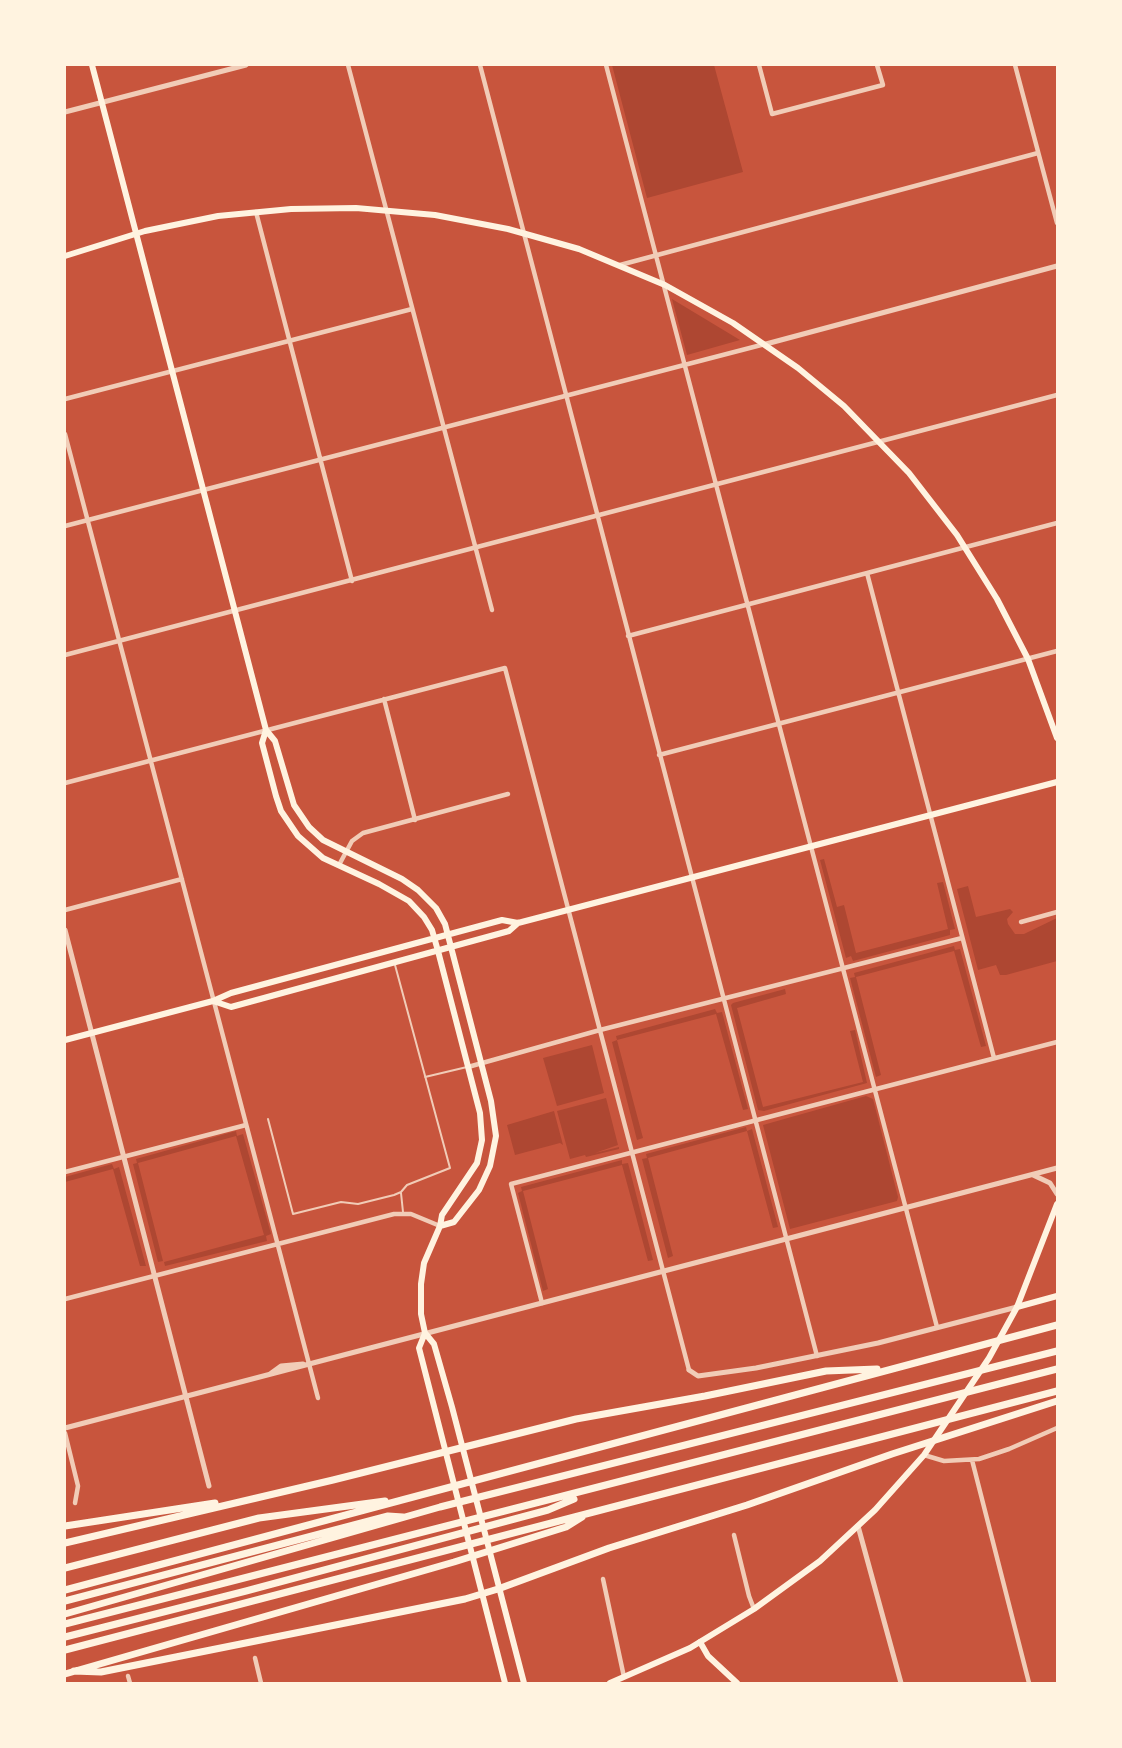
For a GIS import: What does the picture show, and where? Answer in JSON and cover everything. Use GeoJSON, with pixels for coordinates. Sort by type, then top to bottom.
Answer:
{"type":"FeatureCollection","features":[{"type":"Feature","properties":{"kind":"highway"},"geometry":{"type":"LineString","coordinates":[[65,1590],[1057,1325]]}},
{"type":"Feature","properties":{"kind":"highway"},"geometry":{"type":"LineString","coordinates":[[65,1614],[440,1507],[940,1382],[1057,1350]]}},
{"type":"Feature","properties":{"kind":"highway"},"geometry":{"type":"LineString","coordinates":[[65,1543],[576,1419],[826,1371],[892,1368]]}},
{"type":"Feature","properties":{"kind":"highway"},"geometry":{"type":"LineString","coordinates":[[65,1626],[1057,1369]]}},
{"type":"Feature","properties":{"kind":"highway"},"geometry":{"type":"LineString","coordinates":[[65,1650],[1057,1391]]}},
{"type":"Feature","properties":{"kind":"highway"},"geometry":{"type":"LineString","coordinates":[[74,1671],[101,1672],[482,1594],[608,1548],[747,1505],[892,1454],[1057,1401]]}},
{"type":"Feature","properties":{"kind":"highway"},"geometry":{"type":"LineString","coordinates":[[65,1637],[548,1510],[595,1489]]}},
{"type":"Feature","properties":{"kind":"highway"},"geometry":{"type":"LineString","coordinates":[[65,1526],[271,1494]]}},
{"type":"Feature","properties":{"kind":"highway"},"geometry":{"type":"LineString","coordinates":[[65,1568],[259,1518],[353,1503],[403,1499]]}},
{"type":"Feature","properties":{"kind":"highway"},"geometry":{"type":"LineString","coordinates":[[65,1674],[503,1547],[566,1527],[588,1512]]}},
{"type":"Feature","properties":{"kind":"highway"},"geometry":{"type":"LineString","coordinates":[[65,1601],[388,1516],[403,1518]]}},
{"type":"Feature","properties":{"kind":"main road"},"geometry":{"type":"LineString","coordinates":[[92,65],[266,730],[275,741],[294,805],[309,827],[323,840],[402,879],[418,890],[436,908],[452,947],[495,1123],[494,1156],[478,1190],[454,1222],[440,1226]]}},
{"type":"Feature","properties":{"kind":"main road"},"geometry":{"type":"LineString","coordinates":[[65,256],[136,233],[206,218],[318,208],[386,210],[445,216],[524,233],[579,249],[665,285],[733,323],[813,379],[880,441],[926,494],[966,547],[1001,605],[1028,659],[1057,737]]}},
{"type":"Feature","properties":{"kind":"main road"},"geometry":{"type":"LineString","coordinates":[[266,730],[262,743],[281,811],[298,836],[313,852],[409,901],[424,916],[435,939],[480,1113],[481,1147],[477,1163],[442,1215],[422,1272],[420,1300],[425,1333],[434,1345],[464,1448],[524,1683]]}},
{"type":"Feature","properties":{"kind":"main road"},"geometry":{"type":"LineString","coordinates":[[65,1040],[502,920],[518,923],[1057,782]]}},
{"type":"Feature","properties":{"kind":"main road"},"geometry":{"type":"LineString","coordinates":[[213,1001],[231,1007],[509,931],[518,923]]}},
{"type":"Feature","properties":{"kind":"main road"},"geometry":{"type":"LineString","coordinates":[[610,1683],[700,1642],[754,1609],[820,1561],[858,1526],[924,1455],[989,1357],[1017,1307],[1057,1204]]}},
{"type":"Feature","properties":{"kind":"main road"},"geometry":{"type":"LineString","coordinates":[[1017,1307],[1057,1296]]}},
{"type":"Feature","properties":{"kind":"main road"},"geometry":{"type":"LineString","coordinates":[[425,1333],[419,1348],[505,1683]]}},
{"type":"Feature","properties":{"kind":"main road"},"geometry":{"type":"LineString","coordinates":[[700,1642],[708,1656],[737,1683]]}},
{"type":"Feature","properties":{"kind":"street"},"geometry":{"type":"LineString","coordinates":[[65,112],[246,65]]}},
{"type":"Feature","properties":{"kind":"street"},"geometry":{"type":"LineString","coordinates":[[348,65],[492,610]]}},
{"type":"Feature","properties":{"kind":"street"},"geometry":{"type":"LineString","coordinates":[[480,65],[817,1356]]}},
{"type":"Feature","properties":{"kind":"street"},"geometry":{"type":"LineString","coordinates":[[606,65],[937,1327]]}},
{"type":"Feature","properties":{"kind":"street"},"geometry":{"type":"LineString","coordinates":[[759,65],[772,114],[883,85],[877,65]]}},
{"type":"Feature","properties":{"kind":"street"},"geometry":{"type":"LineString","coordinates":[[1015,65],[1057,223]]}},
{"type":"Feature","properties":{"kind":"street"},"geometry":{"type":"LineString","coordinates":[[620,265],[1038,153]]}},
{"type":"Feature","properties":{"kind":"street"},"geometry":{"type":"LineString","coordinates":[[256,212],[352,581]]}},
{"type":"Feature","properties":{"kind":"street"},"geometry":{"type":"LineString","coordinates":[[65,526],[1057,266]]}},
{"type":"Feature","properties":{"kind":"street"},"geometry":{"type":"LineString","coordinates":[[65,399],[412,309]]}},
{"type":"Feature","properties":{"kind":"street"},"geometry":{"type":"LineString","coordinates":[[65,655],[1057,395]]}},
{"type":"Feature","properties":{"kind":"street"},"geometry":{"type":"LineString","coordinates":[[65,434],[246,1125],[274,1244],[318,1398]]}},
{"type":"Feature","properties":{"kind":"street"},"geometry":{"type":"LineString","coordinates":[[628,636],[1057,523]]}},
{"type":"Feature","properties":{"kind":"street"},"geometry":{"type":"LineString","coordinates":[[867,573],[994,1058]]}},
{"type":"Feature","properties":{"kind":"street"},"geometry":{"type":"LineString","coordinates":[[659,754],[1057,651]]}},
{"type":"Feature","properties":{"kind":"street"},"geometry":{"type":"LineString","coordinates":[[65,783],[505,668],[689,1370],[698,1376],[710,1375],[817,1356],[1017,1307]]}},
{"type":"Feature","properties":{"kind":"street"},"geometry":{"type":"LineString","coordinates":[[384,699],[415,820]]}},
{"type":"Feature","properties":{"kind":"street"},"geometry":{"type":"LineString","coordinates":[[339,866],[352,841],[363,833],[508,794]]}},
{"type":"Feature","properties":{"kind":"street"},"geometry":{"type":"LineString","coordinates":[[65,910],[182,880]]}},
{"type":"Feature","properties":{"kind":"street"},"geometry":{"type":"LineString","coordinates":[[1021,922],[1057,912]]}},
{"type":"Feature","properties":{"kind":"street"},"geometry":{"type":"LineString","coordinates":[[65,930],[209,1486]]}},
{"type":"Feature","properties":{"kind":"street"},"geometry":{"type":"LineString","coordinates":[[468,1066],[962,938]]}},
{"type":"Feature","properties":{"kind":"street"},"geometry":{"type":"LineString","coordinates":[[542,1303],[510,1184],[1057,1042]]}},
{"type":"Feature","properties":{"kind":"street"},"geometry":{"type":"LineString","coordinates":[[65,1172],[246,1125]]}},
{"type":"Feature","properties":{"kind":"street"},"geometry":{"type":"LineString","coordinates":[[75,1503],[78,1486],[65,1430],[272,1374],[281,1366],[307,1364],[1057,1168]]}},
{"type":"Feature","properties":{"kind":"street"},"geometry":{"type":"LineString","coordinates":[[1033,1175],[1050,1183],[1057,1194]]}},
{"type":"Feature","properties":{"kind":"street"},"geometry":{"type":"LineString","coordinates":[[65,1299],[403,1213],[440,1226]]}},
{"type":"Feature","properties":{"kind":"street"},"geometry":{"type":"LineString","coordinates":[[924,1455],[944,1461],[972,1460],[1009,1450],[1057,1428]]}},
{"type":"Feature","properties":{"kind":"street"},"geometry":{"type":"LineString","coordinates":[[972,1460],[1029,1683]]}},
{"type":"Feature","properties":{"kind":"street"},"geometry":{"type":"LineString","coordinates":[[858,1526],[901,1683]]}},
{"type":"Feature","properties":{"kind":"street"},"geometry":{"type":"LineString","coordinates":[[734,1535],[754,1609]]}},
{"type":"Feature","properties":{"kind":"street"},"geometry":{"type":"LineString","coordinates":[[603,1579],[624,1678]]}},
{"type":"Feature","properties":{"kind":"street"},"geometry":{"type":"LineString","coordinates":[[255,1658],[261,1683]]}},
{"type":"Feature","properties":{"kind":"street"},"geometry":{"type":"LineString","coordinates":[[128,1676],[130,1683]]}},
{"type":"Feature","properties":{"kind":"lane"},"geometry":{"type":"LineString","coordinates":[[268,1119],[293,1213],[341,1202],[358,1204],[401,1192],[407,1185],[450,1168],[395,963]]}},
{"type":"Feature","properties":{"kind":"lane"},"geometry":{"type":"LineString","coordinates":[[425,1077],[468,1066]]}},
{"type":"Feature","properties":{"kind":"lane"},"geometry":{"type":"LineString","coordinates":[[401,1192],[403,1213]]}},
{"type":"Feature","properties":{"kind":"shaded area"},"geometry":{"type":"Polygon","coordinates":[[[612,65],[714,65],[743,172],[647,198],[612,65]]]}},
{"type":"Feature","properties":{"kind":"shaded area"},"geometry":{"type":"Polygon","coordinates":[[[672,299],[740,340],[687,355],[672,299]]]}},
{"type":"Feature","properties":{"kind":"shaded area"},"geometry":{"type":"Polygon","coordinates":[[[824,859],[837,907],[844,905],[856,953],[948,929],[937,883],[943,882],[955,929],[950,930],[950,935],[853,961],[851,956],[846,958],[820,860],[824,859]]]}},
{"type":"Feature","properties":{"kind":"shaded area"},"geometry":{"type":"Polygon","coordinates":[[[968,886],[976,917],[1010,909],[1013,912],[1007,919],[1008,924],[1015,934],[1024,934],[1057,918],[1057,961],[1006,975],[1000,975],[996,965],[978,970],[957,889],[968,886]]]}},
{"type":"Feature","properties":{"kind":"shaded area"},"geometry":{"type":"Polygon","coordinates":[[[954,946],[955,950],[960,949],[986,1046],[981,1047],[954,951],[856,977],[881,1075],[876,1077],[850,978],[855,977],[854,973],[954,946]]]}},
{"type":"Feature","properties":{"kind":"shaded area"},"geometry":{"type":"Polygon","coordinates":[[[785,989],[786,994],[737,1008],[763,1107],[863,1082],[850,1031],[855,1030],[867,1083],[764,1111],[758,1110],[731,1005],[785,989]]]}},
{"type":"Feature","properties":{"kind":"shaded area"},"geometry":{"type":"Polygon","coordinates":[[[715,1009],[717,1013],[722,1012],[748,1109],[743,1110],[716,1014],[617,1040],[616,1036],[715,1009]]]}},
{"type":"Feature","properties":{"kind":"shaded area"},"geometry":{"type":"Polygon","coordinates":[[[617,1040],[643,1138],[637,1140],[612,1042],[617,1040]]]}},
{"type":"Feature","properties":{"kind":"shaded area"},"geometry":{"type":"Polygon","coordinates":[[[592,1045],[604,1093],[557,1106],[543,1058],[592,1045]]]}},
{"type":"Feature","properties":{"kind":"shaded area"},"geometry":{"type":"Polygon","coordinates":[[[866,1096],[873,1099],[897,1201],[790,1229],[763,1125],[866,1096]]]}},
{"type":"Feature","properties":{"kind":"shaded area"},"geometry":{"type":"Polygon","coordinates":[[[606,1098],[618,1145],[595,1153],[619,1149],[570,1159],[557,1111],[606,1098]]]}},
{"type":"Feature","properties":{"kind":"shaded area"},"geometry":{"type":"Polygon","coordinates":[[[554,1111],[563,1145],[560,1143],[515,1155],[507,1125],[554,1111]]]}},
{"type":"Feature","properties":{"kind":"shaded area"},"geometry":{"type":"Polygon","coordinates":[[[746,1127],[747,1131],[648,1158],[673,1256],[668,1258],[642,1159],[647,1158],[646,1154],[746,1127]]]}},
{"type":"Feature","properties":{"kind":"shaded area"},"geometry":{"type":"Polygon","coordinates":[[[752,1129],[778,1227],[773,1228],[747,1131],[752,1129]]]}},
{"type":"Feature","properties":{"kind":"shaded area"},"geometry":{"type":"Polygon","coordinates":[[[236,1131],[237,1136],[243,1134],[271,1234],[266,1236],[267,1241],[165,1266],[164,1262],[264,1235],[236,1136],[138,1163],[163,1261],[158,1262],[133,1164],[137,1163],[136,1159],[236,1131]]]}},
{"type":"Feature","properties":{"kind":"shaded area"},"geometry":{"type":"Polygon","coordinates":[[[622,1160],[622,1164],[628,1163],[653,1260],[648,1261],[622,1165],[523,1191],[548,1289],[543,1291],[518,1193],[522,1191],[521,1187],[622,1160]]]}},
{"type":"Feature","properties":{"kind":"shaded area"},"geometry":{"type":"Polygon","coordinates":[[[112,1164],[114,1169],[119,1167],[146,1266],[140,1266],[113,1169],[65,1182],[65,1177],[112,1164]]]}}]}
